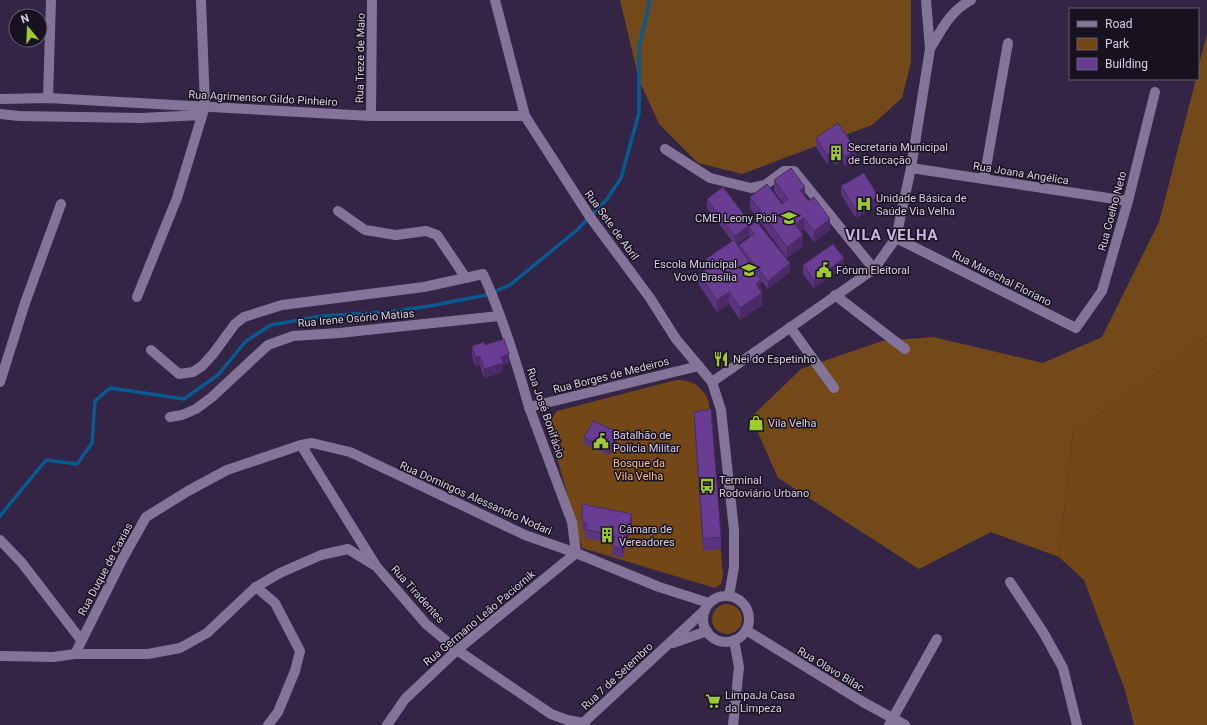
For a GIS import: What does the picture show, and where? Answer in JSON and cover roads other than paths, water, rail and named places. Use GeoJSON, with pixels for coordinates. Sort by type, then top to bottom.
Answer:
{"type":"FeatureCollection","features":[{"type":"Feature","properties":{"kind":"street"},"geometry":{"type":"LineString","coordinates":[[48,98],[51,0]]}},
{"type":"Feature","properties":{"kind":"street"},"geometry":{"type":"LineString","coordinates":[[137,297],[177,198],[204,111],[201,0]]}},
{"type":"Feature","properties":{"kind":"street","name":"Rua Treze de Maio"},"geometry":{"type":"LineString","coordinates":[[371,116],[372,0]]}},
{"type":"Feature","properties":{"kind":"street","name":"Rua Sete de Abril"},"geometry":{"type":"LineString","coordinates":[[495,0],[525,116],[590,217],[650,298],[676,339],[712,382],[721,410],[734,530],[734,567],[729,596]]}},
{"type":"Feature","properties":{"kind":"street"},"geometry":{"type":"LineString","coordinates":[[712,382],[835,294],[874,269],[896,238],[911,168],[930,49],[926,0]]}},
{"type":"Feature","properties":{"kind":"street"},"geometry":{"type":"LineString","coordinates":[[930,49],[950,16],[960,6],[971,0]]}},
{"type":"Feature","properties":{"kind":"street"},"geometry":{"type":"LineString","coordinates":[[984,179],[1008,43]]}},
{"type":"Feature","properties":{"kind":"street","name":"Rua Coelho Neto"},"geometry":{"type":"LineString","coordinates":[[1076,328],[1102,291],[1128,201],[1155,92]]}},
{"type":"Feature","properties":{"kind":"street","name":"Rua Agrimensor Gildo Pinheiro"},"geometry":{"type":"LineString","coordinates":[[0,99],[48,98],[204,111],[371,116],[525,116]]}},
{"type":"Feature","properties":{"kind":"street"},"geometry":{"type":"LineString","coordinates":[[0,114],[19,116],[141,118],[204,111]]}},
{"type":"Feature","properties":{"kind":"street"},"geometry":{"type":"LineString","coordinates":[[665,149],[710,178],[751,188],[765,185],[784,171],[794,171],[874,269]]}},
{"type":"Feature","properties":{"kind":"street","name":"Rua Joana Angélica"},"geometry":{"type":"LineString","coordinates":[[911,168],[1128,201]]}},
{"type":"Feature","properties":{"kind":"street"},"geometry":{"type":"LineString","coordinates":[[0,382],[25,303],[61,204]]}},
{"type":"Feature","properties":{"kind":"street"},"geometry":{"type":"LineString","coordinates":[[151,350],[180,374],[194,372],[213,354],[235,324],[244,317],[282,305],[424,287],[466,278],[437,235],[426,231],[396,235],[364,230],[338,211]]}},
{"type":"Feature","properties":{"kind":"street","name":"Rua Marechal Floriano"},"geometry":{"type":"LineString","coordinates":[[896,238],[1076,328]]}},
{"type":"Feature","properties":{"kind":"street","name":"Rua José Bonifácio"},"geometry":{"type":"LineString","coordinates":[[466,278],[483,274],[495,301],[521,376],[529,407],[572,522],[576,553]]}},
{"type":"Feature","properties":{"kind":"street"},"geometry":{"type":"LineString","coordinates":[[835,294],[905,349]]}},
{"type":"Feature","properties":{"kind":"street","name":"Rua Irene Osório Matias"},"geometry":{"type":"LineString","coordinates":[[170,417],[182,415],[196,409],[212,397],[268,344],[293,336],[339,334],[499,316]]}},
{"type":"Feature","properties":{"kind":"street"},"geometry":{"type":"LineString","coordinates":[[790,327],[834,388]]}},
{"type":"Feature","properties":{"kind":"street","name":"Rua Borges de Medeiros"},"geometry":{"type":"LineString","coordinates":[[529,407],[699,366]]}},
{"type":"Feature","properties":{"kind":"street","name":"Rua Domingos Alessandro Nodari"},"geometry":{"type":"LineString","coordinates":[[301,444],[312,443],[350,452],[525,535],[576,553],[707,607]]}},
{"type":"Feature","properties":{"kind":"street","name":"Rua Tiradentes"},"geometry":{"type":"LineString","coordinates":[[301,444],[376,566],[426,624],[457,650],[550,714],[583,724]]}},
{"type":"Feature","properties":{"kind":"street","name":"Rua Duque de Caxias"},"geometry":{"type":"LineString","coordinates":[[75,654],[122,558],[146,517],[188,491],[227,470],[301,444]]}},
{"type":"Feature","properties":{"kind":"street"},"geometry":{"type":"LineString","coordinates":[[0,540],[22,563],[81,640]]}},
{"type":"Feature","properties":{"kind":"street"},"geometry":{"type":"LineString","coordinates":[[0,656],[53,657],[75,654],[148,654],[180,648],[207,632],[256,587],[280,573],[321,555],[348,549],[376,566]]}},
{"type":"Feature","properties":{"kind":"street","name":"Rua Germano Leão Paciornik"},"geometry":{"type":"LineString","coordinates":[[387,725],[405,699],[457,650],[576,553]]}},
{"type":"Feature","properties":{"kind":"street"},"geometry":{"type":"LineString","coordinates":[[1010,582],[1043,632],[1063,668],[1077,725]]}},
{"type":"Feature","properties":{"kind":"street"},"geometry":{"type":"LineString","coordinates":[[256,587],[275,603],[300,651],[295,671],[278,712],[268,725]]}},
{"type":"Feature","properties":{"kind":"street"},"geometry":{"type":"LineString","coordinates":[[729,596],[736,598],[747,608],[749,616],[746,630],[734,640],[719,640],[707,631],[704,624],[707,607],[715,599],[729,596]]}},
{"type":"Feature","properties":{"kind":"street","name":"Rua 7 de Setembro"},"geometry":{"type":"LineString","coordinates":[[583,724],[707,607]]}},
{"type":"Feature","properties":{"kind":"street","name":"Rua Olavo Bilac"},"geometry":{"type":"LineString","coordinates":[[746,630],[891,722],[905,725]]}},
{"type":"Feature","properties":{"kind":"street","name":"Rua 7 de Setembro"},"geometry":{"type":"LineString","coordinates":[[669,644],[707,631]]}},
{"type":"Feature","properties":{"kind":"street"},"geometry":{"type":"LineString","coordinates":[[891,722],[937,639]]}},
{"type":"Feature","properties":{"kind":"street"},"geometry":{"type":"LineString","coordinates":[[733,725],[739,667],[734,640]]}},
{"type":"Feature","properties":{"kind":"waterway"},"geometry":{"type":"LineString","coordinates":[[0,516],[46,460],[77,464],[92,443],[95,401],[110,388],[184,399],[218,375],[246,341],[271,325],[321,316],[387,312],[430,306],[486,295],[510,285],[577,230],[607,199],[621,178],[639,113],[639,47],[650,0]]}},
{"type":"Feature","properties":{"kind":"place","name":"Secretaria Municipal de Educação"},"geometry":{"type":"Point","coordinates":[836,153]}},
{"type":"Feature","properties":{"kind":"place","name":"Unidade Básica de Saúde Via Velha"},"geometry":{"type":"Point","coordinates":[864,204]}},
{"type":"Feature","properties":{"kind":"place","name":"CMEI Leony Pioli"},"geometry":{"type":"Point","coordinates":[789,218]}},
{"type":"Feature","properties":{"kind":"place","name":"Escola Municipal Vovó Brasília"},"geometry":{"type":"Point","coordinates":[749,270]}},
{"type":"Feature","properties":{"kind":"place","name":"Fórum Eleitoral"},"geometry":{"type":"Point","coordinates":[824,270]}},
{"type":"Feature","properties":{"kind":"place","name":"Nei do Espetinho"},"geometry":{"type":"Point","coordinates":[721,359]}},
{"type":"Feature","properties":{"kind":"place","name":"Vila Velha"},"geometry":{"type":"Point","coordinates":[756,423]}},
{"type":"Feature","properties":{"kind":"place","name":"Batalhão de Polícia Militar"},"geometry":{"type":"Point","coordinates":[601,441]}},
{"type":"Feature","properties":{"kind":"place","name":"Terminal Rodoviário Urbano"},"geometry":{"type":"Point","coordinates":[707,486]}},
{"type":"Feature","properties":{"kind":"place","name":"Câmara de Vereadores"},"geometry":{"type":"Point","coordinates":[607,535]}},
{"type":"Feature","properties":{"kind":"place","name":"LimpaJa Casa da Limpeza"},"geometry":{"type":"Point","coordinates":[713,701]}},
{"type":"Feature","properties":{"kind":"district","name":"VILA VELHA"},"geometry":{"type":"Point","coordinates":[892,235]}},
{"type":"Feature","properties":{"kind":"park label","name":"Bosque da Vila Velha"},"geometry":{"type":"Point","coordinates":[639,469]}}]}
